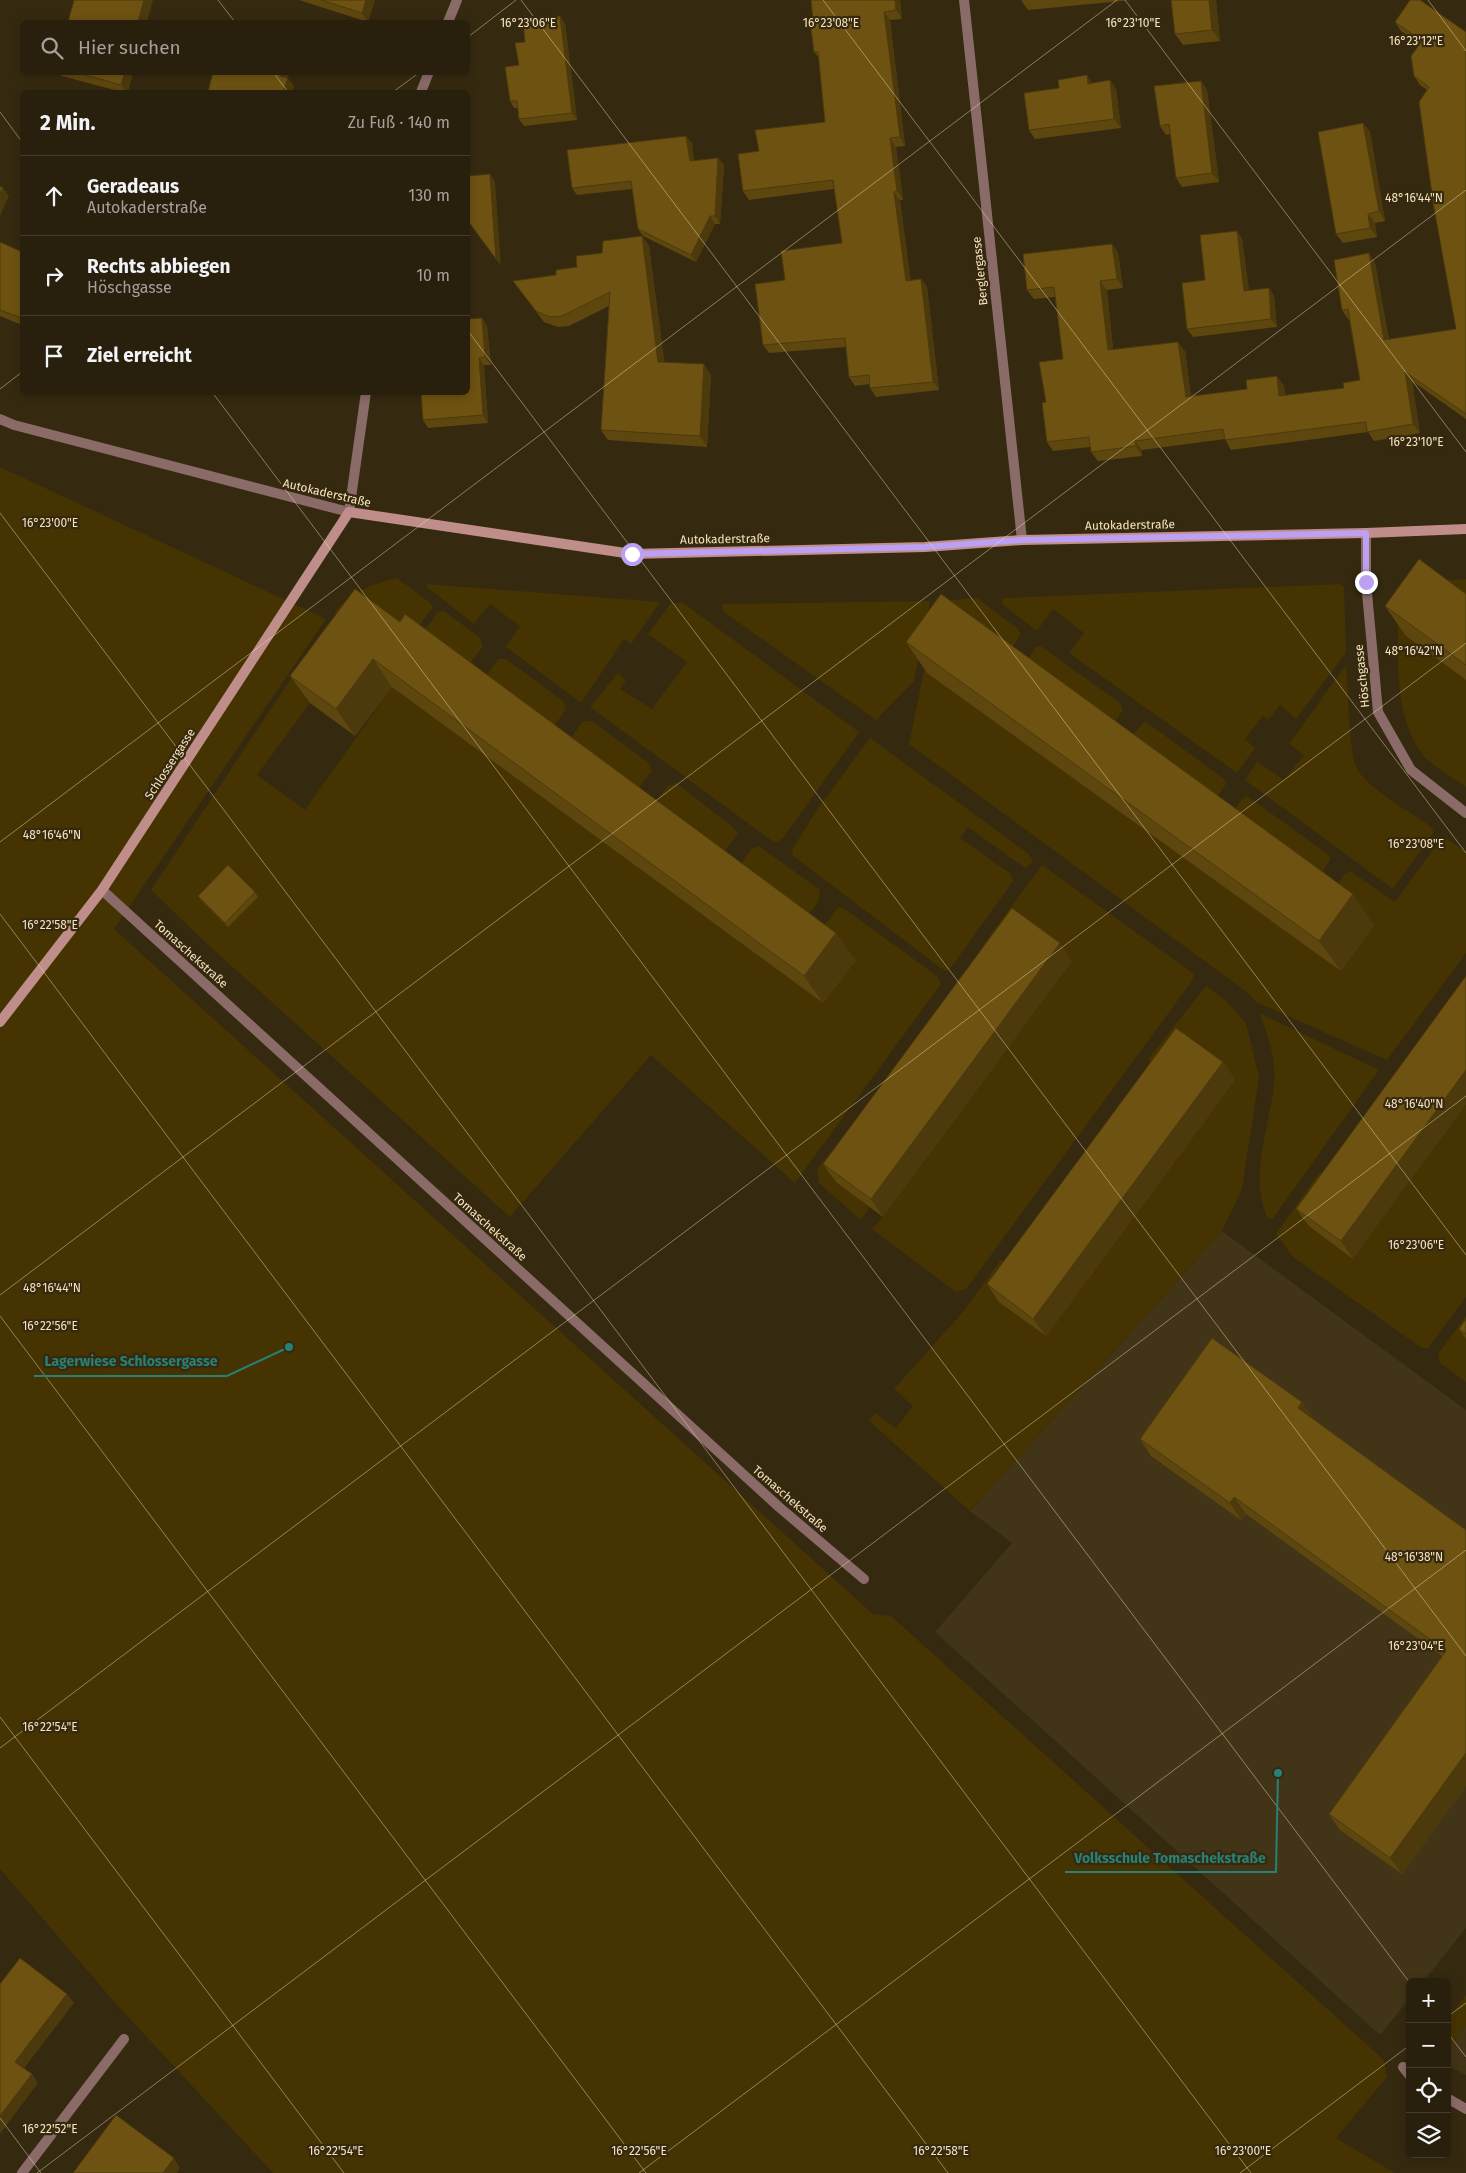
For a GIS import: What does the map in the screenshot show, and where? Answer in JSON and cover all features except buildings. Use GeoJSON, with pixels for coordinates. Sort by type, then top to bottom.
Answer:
{"type":"FeatureCollection","features":[{"type":"Feature","properties":{"kind":"street"},"geometry":{"type":"LineString","coordinates":[[449,20],[456,0]]}},
{"type":"Feature","properties":{"kind":"street","name":"Berglergasse"},"geometry":{"type":"LineString","coordinates":[[964,0],[1022,540]]}},
{"type":"Feature","properties":{"kind":"street"},"geometry":{"type":"LineString","coordinates":[[422,90],[428,75]]}},
{"type":"Feature","properties":{"kind":"street"},"geometry":{"type":"LineString","coordinates":[[349,512],[366,395]]}},
{"type":"Feature","properties":{"kind":"street","name":"Autokaderstraße"},"geometry":{"type":"LineString","coordinates":[[0,419],[14,425],[137,458],[349,512],[632,554],[925,547],[1022,540],[1366,533],[1466,529]]}},
{"type":"Feature","properties":{"kind":"street","name":"Schlossergasse"},"geometry":{"type":"LineString","coordinates":[[0,1022],[102,890],[349,512]]}},
{"type":"Feature","properties":{"kind":"street","name":"Höschgasse"},"geometry":{"type":"LineString","coordinates":[[1366,533],[1366,582],[1378,712],[1411,770],[1466,813]]}},
{"type":"Feature","properties":{"kind":"street","name":"Tomaschekstraße"},"geometry":{"type":"LineString","coordinates":[[102,890],[779,1507],[864,1579]]}},
{"type":"Feature","properties":{"kind":"street"},"geometry":{"type":"LineString","coordinates":[[22,2173],[124,2039]]}},
{"type":"Feature","properties":{"kind":"street"},"geometry":{"type":"LineString","coordinates":[[1451,2100],[1466,2109]]}},
{"type":"Feature","properties":{"kind":"shaded area"},"geometry":{"type":"Polygon","coordinates":[[[0,467],[326,619],[114,929],[873,1614],[891,1616],[1384,2060],[1387,2077],[1336,2138],[1395,2173],[273,2173],[118,2006],[0,1869],[0,467]]]}},
{"type":"Feature","properties":{"kind":"shaded area"},"geometry":{"type":"Polygon","coordinates":[[[397,578],[433,607],[408,640],[362,632],[335,612],[348,599],[362,590],[397,578]]]}},
{"type":"Feature","properties":{"kind":"shaded area"},"geometry":{"type":"Polygon","coordinates":[[[1466,579],[1466,608],[1406,636],[1466,680],[1466,787],[1427,759],[1412,737],[1405,717],[1401,695],[1398,649],[1400,583],[1466,579]]]}},
{"type":"Feature","properties":{"kind":"shaded area"},"geometry":{"type":"Polygon","coordinates":[[[426,584],[660,602],[631,644],[624,639],[581,703],[506,647],[520,626],[490,604],[474,624],[428,588],[426,584]]]}},
{"type":"Feature","properties":{"kind":"shaded area"},"geometry":{"type":"Polygon","coordinates":[[[1340,584],[1344,587],[1346,653],[1296,719],[1280,705],[1268,720],[1263,716],[1245,739],[1255,748],[1237,773],[1069,653],[1084,633],[1053,609],[1037,631],[1002,604],[1003,598],[1340,584]]]}},
{"type":"Feature","properties":{"kind":"shaded area"},"geometry":{"type":"Polygon","coordinates":[[[977,598],[1018,629],[1021,634],[1007,656],[1331,894],[1344,875],[1350,871],[1395,902],[1437,844],[1445,838],[1466,852],[1466,953],[1387,1060],[1256,1002],[1248,993],[909,744],[938,601],[977,598]]]}},
{"type":"Feature","properties":{"kind":"shaded area"},"geometry":{"type":"Polygon","coordinates":[[[930,601],[914,681],[876,720],[724,612],[722,604],[930,601]]]}},
{"type":"Feature","properties":{"kind":"shaded area"},"geometry":{"type":"Polygon","coordinates":[[[671,603],[683,603],[859,732],[783,838],[775,843],[590,707],[618,673],[626,680],[620,689],[652,709],[687,662],[648,634],[671,603]]]}},
{"type":"Feature","properties":{"kind":"shaded area"},"geometry":{"type":"Polygon","coordinates":[[[444,611],[479,637],[483,646],[464,671],[414,645],[438,612],[444,611]]]}},
{"type":"Feature","properties":{"kind":"shaded area"},"geometry":{"type":"Polygon","coordinates":[[[327,624],[354,643],[257,775],[305,810],[392,687],[819,934],[838,907],[845,909],[937,976],[941,984],[795,1183],[651,1055],[510,1217],[204,941],[151,890],[327,624]]]}},
{"type":"Feature","properties":{"kind":"shaded area"},"geometry":{"type":"Polygon","coordinates":[[[1037,646],[1042,647],[1120,703],[1123,710],[1109,731],[1022,668],[1037,646]]]}},
{"type":"Feature","properties":{"kind":"shaded area"},"geometry":{"type":"Polygon","coordinates":[[[498,659],[506,659],[563,701],[566,709],[549,734],[481,683],[498,659]]]}},
{"type":"Feature","properties":{"kind":"shaded area"},"geometry":{"type":"Polygon","coordinates":[[[1346,665],[1352,750],[1357,769],[1371,785],[1430,826],[1434,832],[1393,889],[1245,780],[1257,762],[1284,780],[1304,755],[1289,744],[1346,665]]]}},
{"type":"Feature","properties":{"kind":"shaded area"},"geometry":{"type":"Polygon","coordinates":[[[583,721],[592,721],[649,763],[652,771],[633,795],[565,746],[583,721]]]}},
{"type":"Feature","properties":{"kind":"shaded area"},"geometry":{"type":"Polygon","coordinates":[[[1145,721],[1224,779],[1226,784],[1211,805],[1125,743],[1145,721]]]}},
{"type":"Feature","properties":{"kind":"shaded area"},"geometry":{"type":"Polygon","coordinates":[[[870,738],[1029,854],[1033,862],[1025,868],[968,827],[960,838],[1011,874],[1013,881],[950,969],[945,971],[793,856],[792,850],[816,811],[870,738]]]}},
{"type":"Feature","properties":{"kind":"shaded area"},"geometry":{"type":"Polygon","coordinates":[[[676,783],[732,826],[738,833],[719,859],[651,809],[668,786],[676,783]]]}},
{"type":"Feature","properties":{"kind":"shaded area"},"geometry":{"type":"Polygon","coordinates":[[[1247,796],[1329,855],[1330,860],[1316,882],[1228,818],[1242,799],[1247,796]]]}},
{"type":"Feature","properties":{"kind":"shaded area"},"geometry":{"type":"Polygon","coordinates":[[[759,846],[820,890],[819,900],[804,921],[736,871],[752,848],[759,846]]]}},
{"type":"Feature","properties":{"kind":"shaded area"},"geometry":{"type":"Polygon","coordinates":[[[1042,865],[1194,974],[1192,981],[966,1289],[956,1292],[872,1229],[883,1217],[1072,961],[988,951],[983,945],[1042,865]]]}},
{"type":"Feature","properties":{"kind":"shaded area"},"geometry":{"type":"Polygon","coordinates":[[[1206,986],[1225,1000],[1246,1023],[1259,1077],[1242,1189],[1222,1231],[970,1511],[869,1421],[875,1413],[896,1428],[913,1406],[894,1389],[962,1313],[1000,1261],[1013,1258],[1150,1068],[1149,1058],[1206,986]]]}},
{"type":"Feature","properties":{"kind":"shaded area"},"geometry":{"type":"Polygon","coordinates":[[[1259,1013],[1379,1070],[1273,1218],[1268,1219],[1262,1202],[1260,1168],[1272,1100],[1274,1065],[1271,1047],[1259,1013]]]}},
{"type":"Feature","properties":{"kind":"shaded area"},"geometry":{"type":"Polygon","coordinates":[[[1466,1105],[1466,1297],[1428,1348],[1422,1348],[1293,1257],[1276,1234],[1319,1173],[1327,1172],[1353,1259],[1466,1105]]]}},
{"type":"Feature","properties":{"kind":"shaded area"},"geometry":{"type":"Polygon","coordinates":[[[848,1137],[870,1206],[861,1220],[819,1183],[817,1169],[841,1139],[848,1137]]]}},
{"type":"Feature","properties":{"kind":"shaded area"},"geometry":{"type":"Polygon","coordinates":[[[1222,1231],[1466,1410],[1466,1928],[1426,1978],[1406,1978],[1406,2003],[1380,2035],[935,1632],[1012,1543],[970,1511],[1222,1231]]]}},
{"type":"Feature","properties":{"kind":"shaded area"},"geometry":{"type":"Polygon","coordinates":[[[1466,1316],[1466,1382],[1440,1363],[1438,1354],[1466,1316]]]}},
{"type":"Feature","properties":{"kind":"shaded area"},"geometry":{"type":"Polygon","coordinates":[[[1466,1995],[1466,2025],[1451,2046],[1451,2023],[1451,2016],[1466,1995]]]}},
{"type":"Feature","properties":{"kind":"shaded area"},"geometry":{"type":"Polygon","coordinates":[[[1466,2025],[1466,2075],[1451,2067],[1451,2046],[1466,2025]]]}},
{"type":"Feature","properties":{"kind":"place","name":"Lagerwiese Schlossergasse"},"geometry":{"type":"Point","coordinates":[289,1347]}},
{"type":"Feature","properties":{"kind":"place","name":"Volksschule Tomaschekstraße"},"geometry":{"type":"Point","coordinates":[1278,1773]}},
{"type":"Feature","properties":{"kind":"route"},"geometry":{"type":"LineString","coordinates":[[632,554],[925,547],[1022,540],[1366,533],[1366,582]]}}]}
